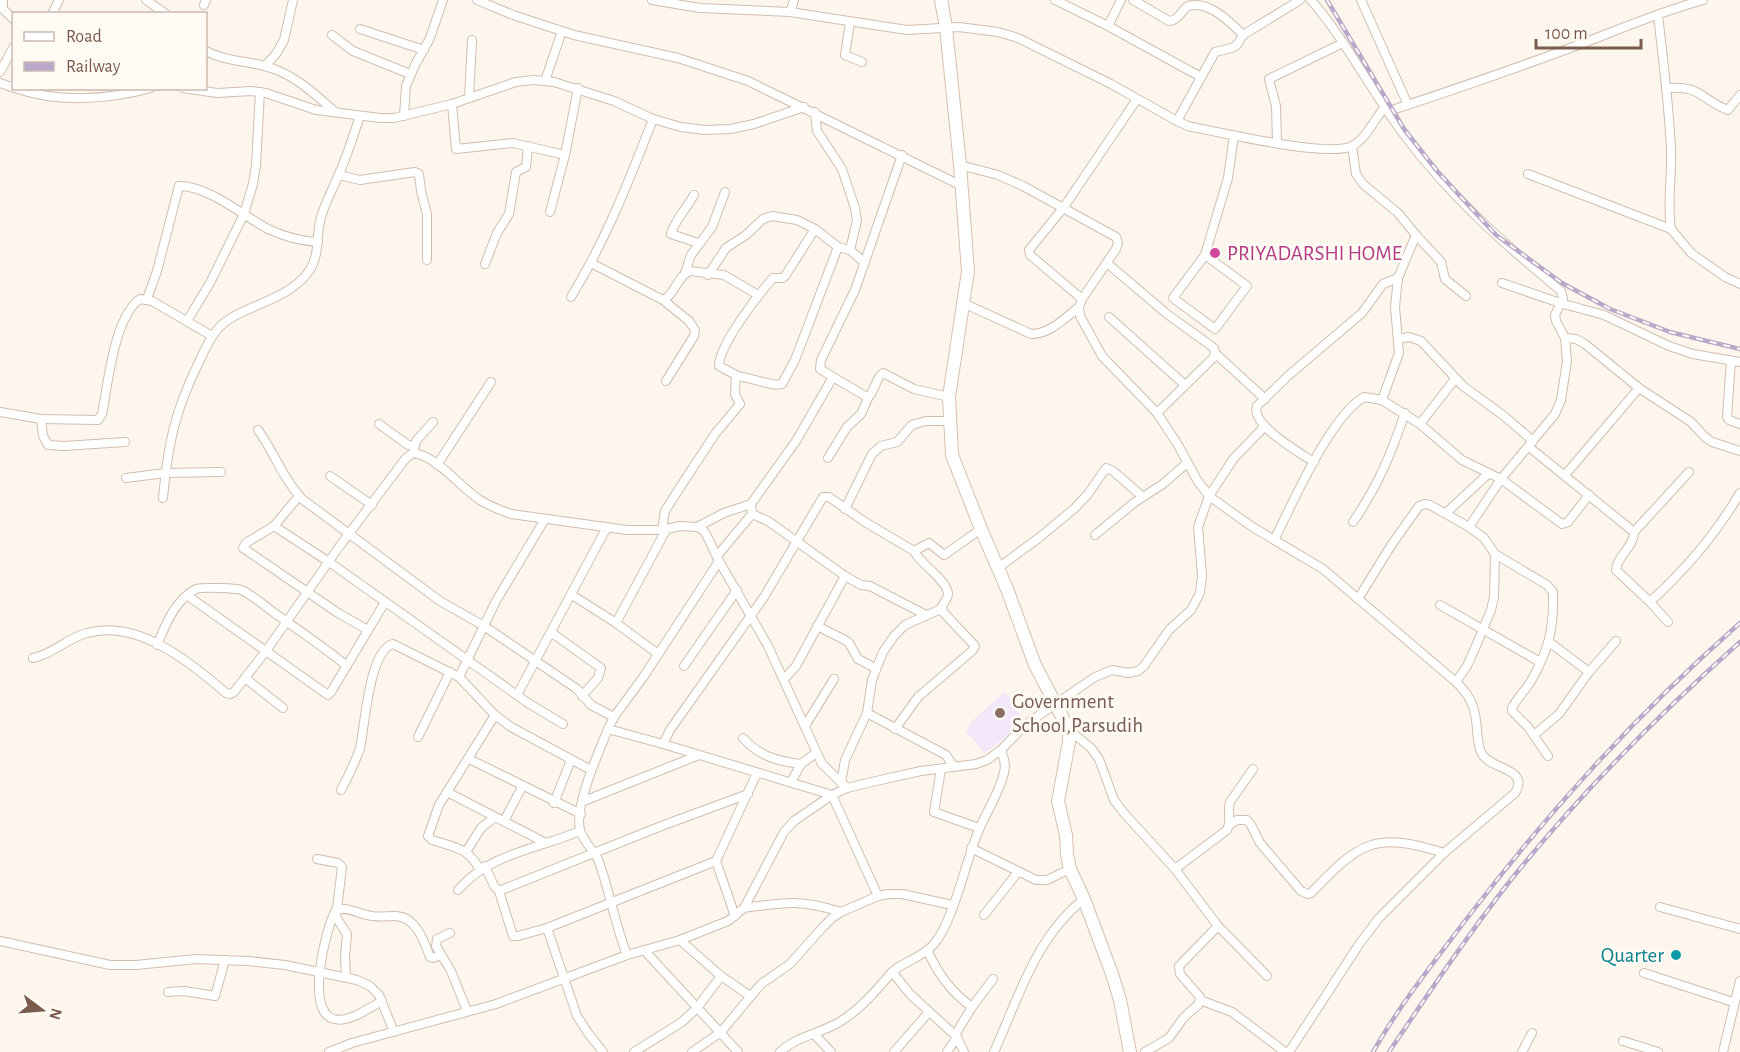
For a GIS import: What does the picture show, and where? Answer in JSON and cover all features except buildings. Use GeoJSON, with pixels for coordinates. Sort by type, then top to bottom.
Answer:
{"type":"FeatureCollection","features":[{"type":"Feature","properties":{"kind":"main road"},"geometry":{"type":"LineString","coordinates":[[941,0],[946,27],[960,165],[968,271],[949,397],[952,456],[1035,665],[1069,730],[1059,801],[1066,835],[1067,855],[1070,869],[1084,899],[1112,974],[1120,1000],[1130,1052]]}},
{"type":"Feature","properties":{"kind":"street"},"geometry":{"type":"LineString","coordinates":[[3,0],[3,9],[12,18]]}},
{"type":"Feature","properties":{"kind":"street"},"geometry":{"type":"LineString","coordinates":[[265,66],[276,54],[284,40],[293,0]]}},
{"type":"Feature","properties":{"kind":"street"},"geometry":{"type":"LineString","coordinates":[[404,116],[406,86],[410,74],[424,50],[443,0]]}},
{"type":"Feature","properties":{"kind":"street"},"geometry":{"type":"LineString","coordinates":[[477,0],[562,31],[711,67],[748,81],[962,186]]}},
{"type":"Feature","properties":{"kind":"street"},"geometry":{"type":"LineString","coordinates":[[654,0],[700,8],[733,4],[907,30],[946,27],[998,32],[1018,38],[1177,122],[1319,150],[1338,150],[1352,146],[1384,108]]}},
{"type":"Feature","properties":{"kind":"street"},"geometry":{"type":"LineString","coordinates":[[790,12],[794,0]]}},
{"type":"Feature","properties":{"kind":"street"},"geometry":{"type":"LineString","coordinates":[[1055,0],[1201,77]]}},
{"type":"Feature","properties":{"kind":"street"},"geometry":{"type":"LineString","coordinates":[[1108,26],[1121,0]]}},
{"type":"Feature","properties":{"kind":"street"},"geometry":{"type":"LineString","coordinates":[[1132,0],[1169,21],[1176,18],[1188,6],[1196,2],[1205,2],[1219,10],[1243,35]]}},
{"type":"Feature","properties":{"kind":"street"},"geometry":{"type":"LineString","coordinates":[[1177,122],[1215,52],[1237,45],[1243,35],[1299,0]]}},
{"type":"Feature","properties":{"kind":"street"},"geometry":{"type":"LineString","coordinates":[[1311,0],[1384,108],[1423,159],[1498,238],[1561,291],[1563,298],[1555,315],[1565,338],[1567,361],[1561,400],[1555,414],[1501,479],[1469,527]]}},
{"type":"Feature","properties":{"kind":"street"},"geometry":{"type":"LineString","coordinates":[[1361,0],[1408,105]]}},
{"type":"Feature","properties":{"kind":"street"},"geometry":{"type":"LineString","coordinates":[[1667,0],[1662,13],[1671,152],[1669,216],[1671,229]]}},
{"type":"Feature","properties":{"kind":"street"},"geometry":{"type":"LineString","coordinates":[[1384,108],[1392,110],[1492,77],[1662,13],[1703,0]]}},
{"type":"Feature","properties":{"kind":"street"},"geometry":{"type":"LineString","coordinates":[[152,1],[164,12]]}},
{"type":"Feature","properties":{"kind":"street"},"geometry":{"type":"LineString","coordinates":[[850,22],[845,56],[862,62]]}},
{"type":"Feature","properties":{"kind":"street"},"geometry":{"type":"LineString","coordinates":[[360,29],[424,50]]}},
{"type":"Feature","properties":{"kind":"street"},"geometry":{"type":"LineString","coordinates":[[545,81],[562,31]]}},
{"type":"Feature","properties":{"kind":"street"},"geometry":{"type":"LineString","coordinates":[[332,35],[353,51],[410,74]]}},
{"type":"Feature","properties":{"kind":"street"},"geometry":{"type":"LineString","coordinates":[[469,98],[472,40]]}},
{"type":"Feature","properties":{"kind":"street"},"geometry":{"type":"LineString","coordinates":[[1277,142],[1276,106],[1269,79],[1342,43]]}},
{"type":"Feature","properties":{"kind":"street"},"geometry":{"type":"LineString","coordinates":[[0,72],[12,50]]}},
{"type":"Feature","properties":{"kind":"street"},"geometry":{"type":"LineString","coordinates":[[207,51],[229,60],[265,66],[290,77],[336,112]]}},
{"type":"Feature","properties":{"kind":"street"},"geometry":{"type":"LineString","coordinates":[[197,90],[217,93],[260,92],[316,110],[394,118],[452,104],[516,82],[545,81],[578,88],[653,119],[705,130],[730,129],[754,124],[804,107]]}},
{"type":"Feature","properties":{"kind":"street"},"geometry":{"type":"LineString","coordinates":[[550,212],[578,88]]}},
{"type":"Feature","properties":{"kind":"street"},"geometry":{"type":"LineString","coordinates":[[1666,88],[1689,88],[1728,110],[1740,95]]}},
{"type":"Feature","properties":{"kind":"street"},"geometry":{"type":"LineString","coordinates":[[21,90],[44,97],[61,98],[115,96],[142,90]]}},
{"type":"Feature","properties":{"kind":"street"},"geometry":{"type":"LineString","coordinates":[[187,321],[210,283],[244,214],[256,165],[260,92]]}},
{"type":"Feature","properties":{"kind":"street"},"geometry":{"type":"LineString","coordinates":[[1137,99],[1064,207],[1029,252],[1080,303],[1080,316],[1102,356],[1157,414],[1209,496],[1274,540],[1323,569],[1456,682],[1474,706],[1478,742],[1483,756],[1489,762],[1516,775],[1520,781],[1515,793],[1444,853],[1373,926],[1287,1052],[1232,1012],[1200,1000]]}},
{"type":"Feature","properties":{"kind":"street"},"geometry":{"type":"LineString","coordinates":[[452,104],[456,150],[513,143],[564,155]]}},
{"type":"Feature","properties":{"kind":"street"},"geometry":{"type":"LineString","coordinates":[[815,112],[818,131],[842,169],[855,208],[857,220],[850,250]]}},
{"type":"Feature","properties":{"kind":"street"},"geometry":{"type":"LineString","coordinates":[[163,498],[173,426],[179,405],[212,336],[225,322],[285,292],[309,271],[318,242],[321,215],[339,175],[360,116]]}},
{"type":"Feature","properties":{"kind":"street"},"geometry":{"type":"LineString","coordinates":[[571,297],[591,263],[626,190],[653,119]]}},
{"type":"Feature","properties":{"kind":"street"},"geometry":{"type":"LineString","coordinates":[[1205,255],[1247,286],[1215,329],[1173,298],[1205,255],[1228,178],[1234,135]]}},
{"type":"Feature","properties":{"kind":"street"},"geometry":{"type":"LineString","coordinates":[[486,264],[497,233],[509,214],[515,175],[518,170],[526,167],[528,146]]}},
{"type":"Feature","properties":{"kind":"street"},"geometry":{"type":"LineString","coordinates":[[1352,146],[1353,164],[1363,184],[1398,213],[1441,262],[1446,279],[1466,296]]}},
{"type":"Feature","properties":{"kind":"street"},"geometry":{"type":"LineString","coordinates":[[869,396],[863,395],[833,377],[819,366],[865,263],[902,155]]}},
{"type":"Feature","properties":{"kind":"street"},"geometry":{"type":"LineString","coordinates":[[960,165],[998,175],[1064,207],[1116,237],[1118,243],[1080,303],[1040,334],[1031,334],[963,303]]}},
{"type":"Feature","properties":{"kind":"street"},"geometry":{"type":"LineString","coordinates":[[339,175],[360,180],[415,172],[419,174],[427,214],[427,260]]}},
{"type":"Feature","properties":{"kind":"street"},"geometry":{"type":"LineString","coordinates":[[1528,174],[1645,221],[1671,229],[1692,253],[1725,277],[1740,284]]}},
{"type":"Feature","properties":{"kind":"street"},"geometry":{"type":"LineString","coordinates":[[147,299],[157,271],[179,186],[203,193],[280,234],[294,239],[318,242]]}},
{"type":"Feature","properties":{"kind":"street"},"geometry":{"type":"LineString","coordinates":[[663,300],[668,297],[685,273],[687,262],[711,227],[725,192]]}},
{"type":"Feature","properties":{"kind":"street"},"geometry":{"type":"LineString","coordinates":[[694,195],[671,234],[698,243]]}},
{"type":"Feature","properties":{"kind":"street"},"geometry":{"type":"LineString","coordinates":[[708,274],[726,248],[746,235],[763,219],[772,216],[797,220],[816,229],[838,247],[850,250],[865,263]]}},
{"type":"Feature","properties":{"kind":"street"},"geometry":{"type":"LineString","coordinates":[[816,229],[785,276],[772,278],[745,312],[719,361],[722,369],[737,376],[776,385],[782,384],[798,352],[838,247]]}},
{"type":"Feature","properties":{"kind":"street"},"geometry":{"type":"LineString","coordinates":[[1382,400],[1397,360],[1399,339],[1395,307],[1398,278],[1416,235]]}},
{"type":"Feature","properties":{"kind":"street"},"geometry":{"type":"LineString","coordinates":[[591,263],[663,300],[689,321],[695,330],[694,336],[666,381]]}},
{"type":"Feature","properties":{"kind":"street"},"geometry":{"type":"LineString","coordinates":[[1107,263],[1152,302],[1214,348],[1215,353],[1265,399]]}},
{"type":"Feature","properties":{"kind":"street"},"geometry":{"type":"LineString","coordinates":[[685,273],[690,271],[724,275],[758,295]]}},
{"type":"Feature","properties":{"kind":"street"},"geometry":{"type":"LineString","coordinates":[[1314,462],[1264,427],[1255,411],[1257,406],[1289,375],[1362,313],[1383,284],[1398,278]]}},
{"type":"Feature","properties":{"kind":"street"},"geometry":{"type":"LineString","coordinates":[[1502,283],[1604,315],[1670,346],[1693,354],[1736,362],[1726,417],[1740,424]]}},
{"type":"Feature","properties":{"kind":"street"},"geometry":{"type":"LineString","coordinates":[[0,412],[41,419],[94,420],[101,418],[123,324],[129,309],[141,299],[147,299],[212,336]]}},
{"type":"Feature","properties":{"kind":"street"},"geometry":{"type":"LineString","coordinates":[[1109,317],[1185,385]]}},
{"type":"Feature","properties":{"kind":"street"},"geometry":{"type":"LineString","coordinates":[[1399,339],[1409,337],[1421,340],[1455,379],[1504,416],[1565,475],[1634,531]]}},
{"type":"Feature","properties":{"kind":"street"},"geometry":{"type":"LineString","coordinates":[[1565,338],[1576,339],[1586,344],[1639,388],[1691,422],[1712,442],[1740,451]]}},
{"type":"Feature","properties":{"kind":"street"},"geometry":{"type":"LineString","coordinates":[[1157,414],[1215,353]]}},
{"type":"Feature","properties":{"kind":"street"},"geometry":{"type":"LineString","coordinates":[[828,458],[847,427],[861,414],[883,373],[925,393],[949,397]]}},
{"type":"Feature","properties":{"kind":"street"},"geometry":{"type":"LineString","coordinates":[[616,623],[664,530],[665,511],[716,434],[740,404],[735,394],[737,376]]}},
{"type":"Feature","properties":{"kind":"street"},"geometry":{"type":"LineString","coordinates":[[697,527],[724,513],[751,504],[796,441],[833,377]]}},
{"type":"Feature","properties":{"kind":"street"},"geometry":{"type":"LineString","coordinates":[[1420,424],[1455,379]]}},
{"type":"Feature","properties":{"kind":"street"},"geometry":{"type":"LineString","coordinates":[[437,465],[491,382]]}},
{"type":"Feature","properties":{"kind":"street"},"geometry":{"type":"LineString","coordinates":[[1565,475],[1639,388]]}},
{"type":"Feature","properties":{"kind":"street"},"geometry":{"type":"LineString","coordinates":[[1274,540],[1314,462],[1341,420],[1359,400],[1371,396],[1404,413],[1462,460],[1501,479],[1562,524],[1568,522],[1589,495]]}},
{"type":"Feature","properties":{"kind":"street"},"geometry":{"type":"LineString","coordinates":[[1353,522],[1386,466],[1404,413]]}},
{"type":"Feature","properties":{"kind":"street"},"geometry":{"type":"LineString","coordinates":[[41,419],[44,441],[48,445],[125,442]]}},
{"type":"Feature","properties":{"kind":"street"},"geometry":{"type":"LineString","coordinates":[[845,509],[876,450],[897,442],[912,425],[926,421],[950,421]]}},
{"type":"Feature","properties":{"kind":"street"},"geometry":{"type":"LineString","coordinates":[[33,658],[50,653],[85,633],[120,630],[179,655],[226,693],[234,692],[433,422]]}},
{"type":"Feature","properties":{"kind":"street"},"geometry":{"type":"LineString","coordinates":[[380,424],[437,465],[473,495],[495,509],[511,514],[645,531],[680,526],[697,527],[703,530],[752,615],[822,764],[844,786]]}},
{"type":"Feature","properties":{"kind":"street"},"geometry":{"type":"LineString","coordinates":[[331,1052],[496,1004],[627,955],[680,940],[728,921],[744,908],[784,832],[794,821],[844,786],[976,764],[987,760],[1001,750],[1025,724],[1106,672],[1112,670],[1133,673],[1138,671],[1169,630],[1191,610],[1200,593],[1202,575],[1198,527],[1209,496],[1234,458],[1264,427]]}},
{"type":"Feature","properties":{"kind":"street"},"geometry":{"type":"LineString","coordinates":[[258,430],[274,454],[288,482],[299,496],[440,601],[484,626],[577,689],[591,705],[614,717]]}},
{"type":"Feature","properties":{"kind":"street"},"geometry":{"type":"LineString","coordinates":[[1095,535],[1143,497],[1157,489],[1187,463]]}},
{"type":"Feature","properties":{"kind":"street"},"geometry":{"type":"LineString","coordinates":[[998,568],[1075,508],[1106,468],[1113,471],[1143,497]]}},
{"type":"Feature","properties":{"kind":"street"},"geometry":{"type":"LineString","coordinates":[[126,478],[165,473],[221,472]]}},
{"type":"Feature","properties":{"kind":"street"},"geometry":{"type":"LineString","coordinates":[[1668,622],[1619,574],[1616,568],[1633,540],[1634,531],[1689,472]]}},
{"type":"Feature","properties":{"kind":"street"},"geometry":{"type":"LineString","coordinates":[[1446,513],[1488,474]]}},
{"type":"Feature","properties":{"kind":"street"},"geometry":{"type":"LineString","coordinates":[[330,476],[372,505]]}},
{"type":"Feature","properties":{"kind":"street"},"geometry":{"type":"LineString","coordinates":[[1650,602],[1704,545],[1725,518],[1740,493]]}},
{"type":"Feature","properties":{"kind":"street"},"geometry":{"type":"LineString","coordinates":[[299,496],[274,526],[246,543],[243,548],[338,613],[368,630]]}},
{"type":"Feature","properties":{"kind":"street"},"geometry":{"type":"LineString","coordinates":[[663,744],[670,730],[752,615],[823,497],[829,497],[914,550],[916,556],[935,574],[948,596],[941,609],[904,625],[894,636],[875,668],[867,713],[845,760],[844,786]]}},
{"type":"Feature","properties":{"kind":"street"},"geometry":{"type":"LineString","coordinates":[[627,955],[618,933],[595,853],[580,831],[580,814],[591,770],[614,717],[658,654],[718,558],[752,514],[751,504]]}},
{"type":"Feature","properties":{"kind":"street"},"geometry":{"type":"LineString","coordinates":[[1358,599],[1405,524],[1419,506],[1425,504],[1469,527],[1484,538],[1495,554],[1547,585],[1553,592],[1552,629],[1549,642],[1532,680],[1512,708],[1514,714],[1534,735],[1548,756]]}},
{"type":"Feature","properties":{"kind":"street"},"geometry":{"type":"LineString","coordinates":[[752,514],[768,521],[845,576],[861,585],[870,586],[926,615]]}},
{"type":"Feature","properties":{"kind":"street"},"geometry":{"type":"LineString","coordinates":[[459,677],[506,583],[546,519]]}},
{"type":"Feature","properties":{"kind":"street"},"geometry":{"type":"LineString","coordinates":[[274,526],[329,562],[517,695],[563,724]]}},
{"type":"Feature","properties":{"kind":"street"},"geometry":{"type":"LineString","coordinates":[[517,695],[607,527]]}},
{"type":"Feature","properties":{"kind":"street"},"geometry":{"type":"LineString","coordinates":[[914,550],[930,543],[944,555],[981,529]]}},
{"type":"Feature","properties":{"kind":"street"},"geometry":{"type":"LineString","coordinates":[[1456,682],[1467,666],[1494,597],[1495,554]]}},
{"type":"Feature","properties":{"kind":"street"},"geometry":{"type":"LineString","coordinates":[[783,679],[796,666],[845,576]]}},
{"type":"Feature","properties":{"kind":"street"},"geometry":{"type":"LineString","coordinates":[[157,645],[174,610],[198,588],[236,589],[251,596],[322,645],[347,666]]}},
{"type":"Feature","properties":{"kind":"street"},"geometry":{"type":"LineString","coordinates":[[684,666],[737,590]]}},
{"type":"Feature","properties":{"kind":"street"},"geometry":{"type":"LineString","coordinates":[[572,595],[616,623],[658,654]]}},
{"type":"Feature","properties":{"kind":"street"},"geometry":{"type":"LineString","coordinates":[[188,596],[327,695],[331,692],[385,602]]}},
{"type":"Feature","properties":{"kind":"street"},"geometry":{"type":"LineString","coordinates":[[1440,605],[1540,662]]}},
{"type":"Feature","properties":{"kind":"street"},"geometry":{"type":"LineString","coordinates":[[895,729],[918,698],[974,648],[974,644],[941,609]]}},
{"type":"Feature","properties":{"kind":"street"},"geometry":{"type":"LineString","coordinates":[[817,626],[845,640],[858,659],[875,668]]}},
{"type":"Feature","properties":{"kind":"street"},"geometry":{"type":"LineString","coordinates":[[552,633],[601,668],[598,678],[582,696]]}},
{"type":"Feature","properties":{"kind":"street"},"geometry":{"type":"LineString","coordinates":[[1534,735],[1559,714],[1589,672],[1616,641]]}},
{"type":"Feature","properties":{"kind":"street"},"geometry":{"type":"LineString","coordinates":[[1549,642],[1589,672]]}},
{"type":"Feature","properties":{"kind":"street"},"geometry":{"type":"LineString","coordinates":[[341,790],[359,751],[369,688],[389,645],[398,645],[459,677],[495,715],[531,739],[591,770]]}},
{"type":"Feature","properties":{"kind":"street"},"geometry":{"type":"LineString","coordinates":[[418,737],[450,672]]}},
{"type":"Feature","properties":{"kind":"street"},"geometry":{"type":"LineString","coordinates":[[245,678],[283,708]]}},
{"type":"Feature","properties":{"kind":"street"},"geometry":{"type":"LineString","coordinates":[[805,726],[834,679]]}},
{"type":"Feature","properties":{"kind":"street"},"geometry":{"type":"LineString","coordinates":[[867,713],[946,755],[954,767]]}},
{"type":"Feature","properties":{"kind":"street"},"geometry":{"type":"LineString","coordinates":[[495,715],[435,813],[429,838],[466,852],[482,868],[499,891],[513,936],[547,928],[716,861],[757,773]]}},
{"type":"Feature","properties":{"kind":"street"},"geometry":{"type":"LineString","coordinates":[[608,729],[832,795],[878,896]]}},
{"type":"Feature","properties":{"kind":"street"},"geometry":{"type":"LineString","coordinates":[[1069,730],[1091,748],[1104,768],[1114,800],[1124,813],[1175,869],[1218,926],[1268,976]]}},
{"type":"Feature","properties":{"kind":"street"},"geometry":{"type":"LineString","coordinates":[[743,738],[759,753],[801,764]]}},
{"type":"Feature","properties":{"kind":"street"},"geometry":{"type":"LineString","coordinates":[[780,1052],[802,1038],[839,1022],[857,1008],[901,964],[927,950],[941,933],[971,848],[1005,769],[1005,760],[1001,750]]}},
{"type":"Feature","properties":{"kind":"street"},"geometry":{"type":"LineString","coordinates":[[791,782],[801,764],[816,753]]}},
{"type":"Feature","properties":{"kind":"street"},"geometry":{"type":"LineString","coordinates":[[584,801],[699,754]]}},
{"type":"Feature","properties":{"kind":"street"},"geometry":{"type":"LineString","coordinates":[[469,759],[580,814]]}},
{"type":"Feature","properties":{"kind":"street"},"geometry":{"type":"LineString","coordinates":[[554,802],[571,760]]}},
{"type":"Feature","properties":{"kind":"street"},"geometry":{"type":"LineString","coordinates":[[941,769],[934,812],[979,828]]}},
{"type":"Feature","properties":{"kind":"street"},"geometry":{"type":"LineString","coordinates":[[1230,825],[1228,808],[1230,802],[1253,769]]}},
{"type":"Feature","properties":{"kind":"street"},"geometry":{"type":"LineString","coordinates":[[504,821],[522,787]]}},
{"type":"Feature","properties":{"kind":"street"},"geometry":{"type":"LineString","coordinates":[[447,792],[546,843]]}},
{"type":"Feature","properties":{"kind":"street"},"geometry":{"type":"LineString","coordinates":[[499,891],[748,794]]}},
{"type":"Feature","properties":{"kind":"street"},"geometry":{"type":"LineString","coordinates":[[466,852],[481,828],[495,817]]}},
{"type":"Feature","properties":{"kind":"street"},"geometry":{"type":"LineString","coordinates":[[1175,869],[1237,820],[1246,820],[1270,856],[1301,891],[1308,894],[1351,855],[1384,841],[1402,842],[1444,853]]}},
{"type":"Feature","properties":{"kind":"street"},"geometry":{"type":"LineString","coordinates":[[458,890],[482,868],[521,850],[580,831]]}},
{"type":"Feature","properties":{"kind":"street"},"geometry":{"type":"LineString","coordinates":[[971,848],[1036,880],[1057,877],[1070,869]]}},
{"type":"Feature","properties":{"kind":"street"},"geometry":{"type":"LineString","coordinates":[[317,859],[334,862],[342,867],[336,910],[327,931],[320,972],[321,1003],[324,1011],[328,1017],[342,1020],[382,1001]]}},
{"type":"Feature","properties":{"kind":"street"},"geometry":{"type":"LineString","coordinates":[[716,861],[735,916]]}},
{"type":"Feature","properties":{"kind":"street"},"geometry":{"type":"LineString","coordinates":[[984,915],[1018,872]]}},
{"type":"Feature","properties":{"kind":"street"},"geometry":{"type":"LineString","coordinates":[[692,1052],[722,1032],[750,996],[774,974],[800,956],[822,928],[841,912],[878,896],[902,894],[952,905]]}},
{"type":"Feature","properties":{"kind":"street"},"geometry":{"type":"LineString","coordinates":[[994,1052],[1026,974],[1040,949],[1069,910],[1084,899]]}},
{"type":"Feature","properties":{"kind":"street"},"geometry":{"type":"LineString","coordinates":[[744,908],[795,902],[841,912]]}},
{"type":"Feature","properties":{"kind":"street"},"geometry":{"type":"LineString","coordinates":[[1660,907],[1740,929]]}},
{"type":"Feature","properties":{"kind":"street"},"geometry":{"type":"LineString","coordinates":[[336,910],[345,908],[373,917],[403,917],[420,934],[430,957],[441,955]]}},
{"type":"Feature","properties":{"kind":"street"},"geometry":{"type":"LineString","coordinates":[[336,910],[338,922],[347,934],[346,977]]}},
{"type":"Feature","properties":{"kind":"street"},"geometry":{"type":"LineString","coordinates":[[1200,1000],[1198,994],[1180,975],[1179,966],[1218,926]]}},
{"type":"Feature","properties":{"kind":"street"},"geometry":{"type":"LineString","coordinates":[[547,928],[578,1016],[588,1034],[603,1052]]}},
{"type":"Feature","properties":{"kind":"street"},"geometry":{"type":"LineString","coordinates":[[450,933],[435,942],[451,971],[467,1011]]}},
{"type":"Feature","properties":{"kind":"street"},"geometry":{"type":"LineString","coordinates":[[680,940],[722,976],[750,996]]}},
{"type":"Feature","properties":{"kind":"street"},"geometry":{"type":"LineString","coordinates":[[0,941],[110,965],[136,965],[196,959],[225,960],[285,965],[346,977],[370,986],[379,995],[394,1032]]}},
{"type":"Feature","properties":{"kind":"street"},"geometry":{"type":"LineString","coordinates":[[644,950],[738,1052]]}},
{"type":"Feature","properties":{"kind":"street"},"geometry":{"type":"LineString","coordinates":[[927,950],[947,986],[972,1007]]}},
{"type":"Feature","properties":{"kind":"street"},"geometry":{"type":"LineString","coordinates":[[168,992],[184,991],[215,996],[225,960]]}},
{"type":"Feature","properties":{"kind":"street"},"geometry":{"type":"LineString","coordinates":[[892,972],[928,1012],[956,1036],[964,1052]]}},
{"type":"Feature","properties":{"kind":"street"},"geometry":{"type":"LineString","coordinates":[[1644,973],[1736,997]]}},
{"type":"Feature","properties":{"kind":"street"},"geometry":{"type":"LineString","coordinates":[[634,1052],[682,1022],[697,1008],[722,976]]}},
{"type":"Feature","properties":{"kind":"street"},"geometry":{"type":"LineString","coordinates":[[947,1052],[972,1007],[993,979]]}},
{"type":"Feature","properties":{"kind":"street"},"geometry":{"type":"LineString","coordinates":[[1723,1052],[1740,981]]}},
{"type":"Feature","properties":{"kind":"street"},"geometry":{"type":"LineString","coordinates":[[1145,1052],[1169,1038],[1200,1000]]}},
{"type":"Feature","properties":{"kind":"street"},"geometry":{"type":"LineString","coordinates":[[894,1052],[928,1012]]}},
{"type":"Feature","properties":{"kind":"street"},"geometry":{"type":"LineString","coordinates":[[1522,1052],[1532,1033]]}},
{"type":"Feature","properties":{"kind":"street"},"geometry":{"type":"LineString","coordinates":[[814,1034],[831,1052]]}},
{"type":"Feature","properties":{"kind":"street"},"geometry":{"type":"LineString","coordinates":[[1623,1041],[1658,1052]]}},
{"type":"Feature","properties":{"kind":"shaded area","name":"Government School,Parsudih"},"geometry":{"type":"Polygon","coordinates":[[[1004,692],[1014,701],[1023,724],[985,753],[965,731],[970,726],[969,724],[1004,692]]]}},
{"type":"Feature","properties":{"kind":"railway"},"geometry":{"type":"LineString","coordinates":[[1327,0],[1404,129],[1437,171],[1496,235],[1562,283],[1610,309],[1670,332],[1740,349]]}},
{"type":"Feature","properties":{"kind":"railway"},"geometry":{"type":"LineString","coordinates":[[1373,1052],[1405,1001],[1441,953],[1496,881],[1561,803],[1630,728],[1740,623]]}},
{"type":"Feature","properties":{"kind":"railway"},"geometry":{"type":"LineString","coordinates":[[1389,1052],[1478,923],[1536,849],[1620,757],[1740,642]]}},
{"type":"Feature","properties":{"kind":"place","name":"PRIYADARSHI HOME"},"geometry":{"type":"Point","coordinates":[1215,253]}},
{"type":"Feature","properties":{"kind":"place","name":"Government School,Parsudih"},"geometry":{"type":"Point","coordinates":[1000,713]}},
{"type":"Feature","properties":{"kind":"place","name":"Quarter"},"geometry":{"type":"Point","coordinates":[1676,955]}}]}
